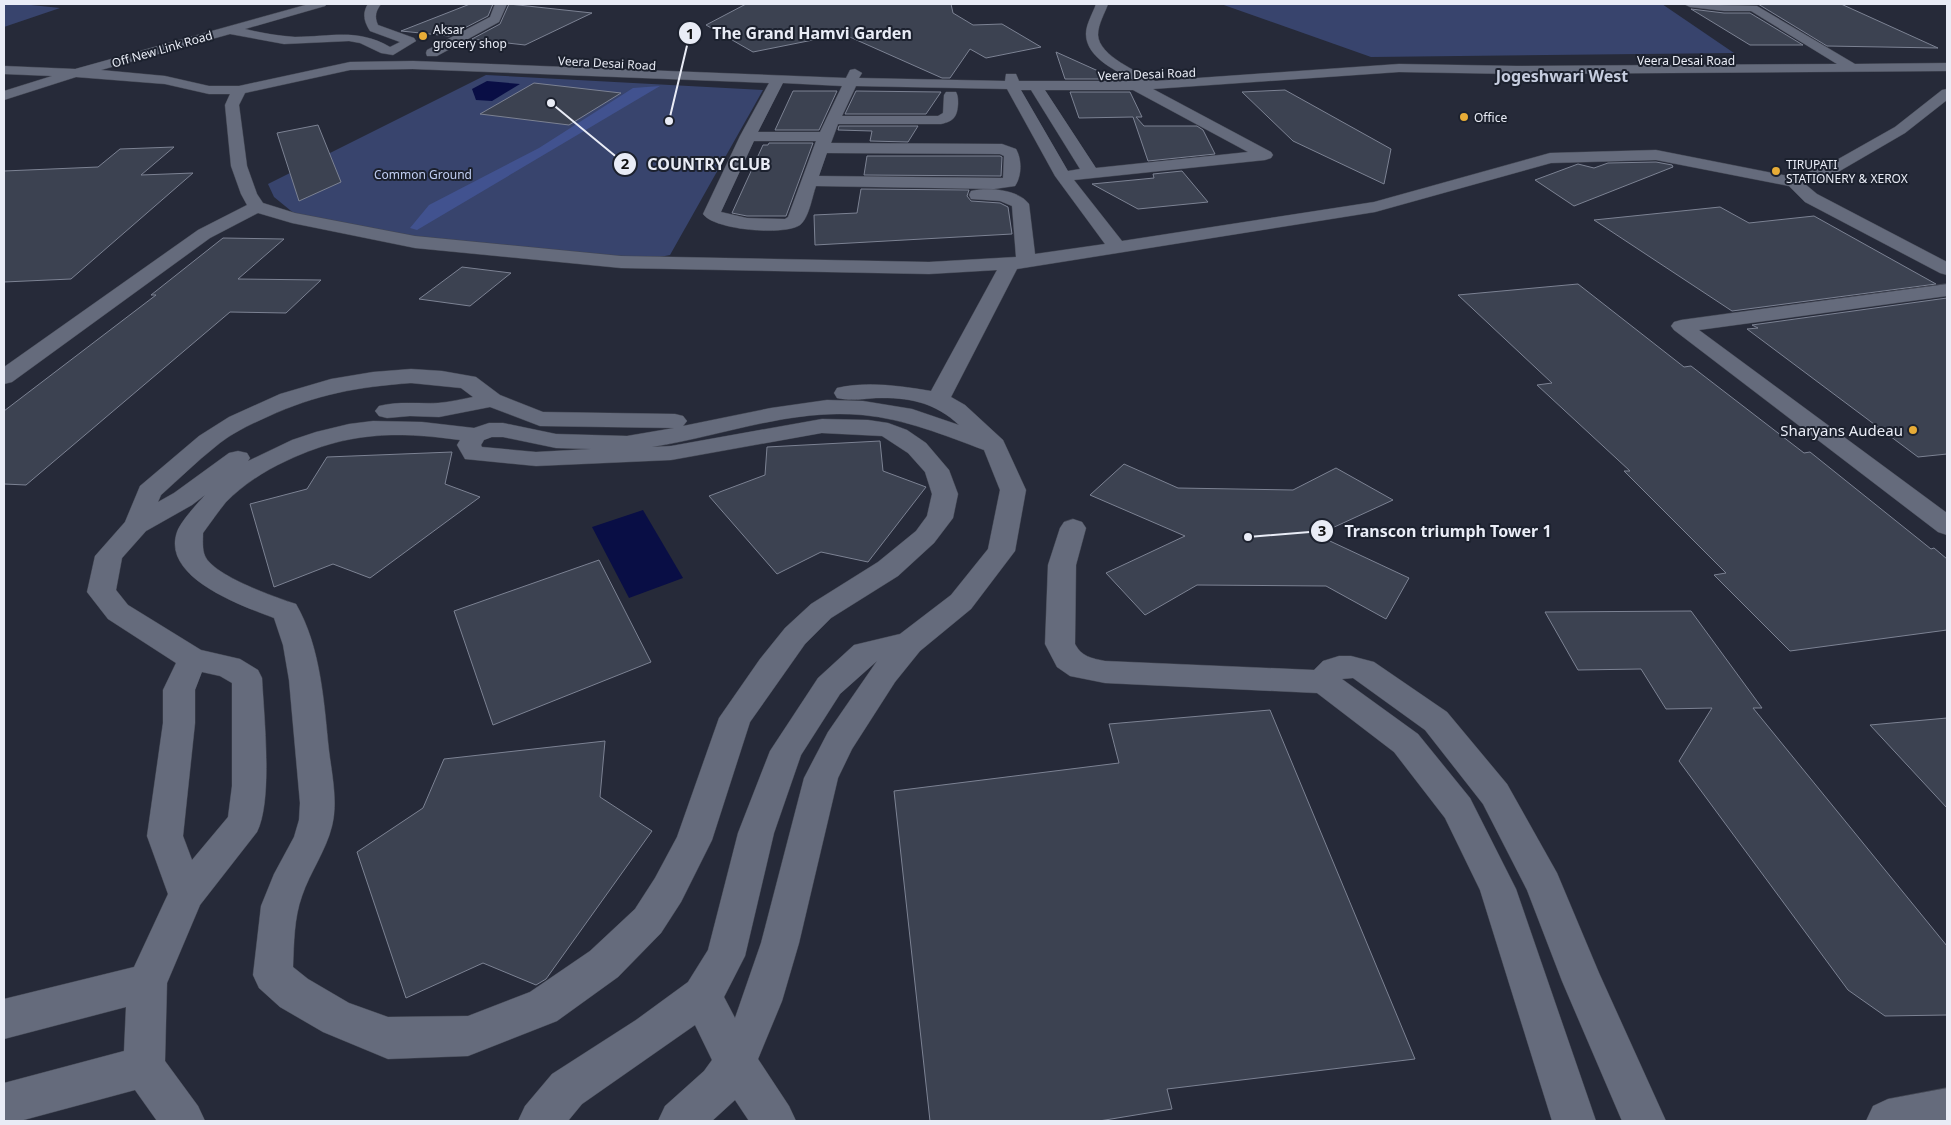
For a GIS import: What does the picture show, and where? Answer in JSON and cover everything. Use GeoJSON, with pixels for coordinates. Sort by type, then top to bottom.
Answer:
{"type":"FeatureCollection","features":[{"type":"Feature","properties":{"kind":"street","name":"Off New Link Road"},"geometry":{"type":"LineString","coordinates":[[4,82],[295,4]]}},
{"type":"Feature","properties":{"kind":"street","name":"Off New Link Road"},"geometry":{"type":"LineString","coordinates":[[4,96],[72,74],[321,4]]}},
{"type":"Feature","properties":{"kind":"street"},"geometry":{"type":"LineString","coordinates":[[211,26],[284,40],[348,37],[372,42],[390,51],[410,41],[374,28],[371,24],[370,13],[372,6],[375,4]]}},
{"type":"Feature","properties":{"kind":"street"},"geometry":{"type":"LineString","coordinates":[[433,46],[495,20],[501,4]]}},
{"type":"Feature","properties":{"kind":"street"},"geometry":{"type":"LineString","coordinates":[[1063,176],[1266,155],[1136,81],[1104,57],[1093,45],[1092,33],[1102,4]]}},
{"type":"Feature","properties":{"kind":"street"},"geometry":{"type":"LineString","coordinates":[[1690,4],[1724,8],[1753,6],[1848,64]]}},
{"type":"Feature","properties":{"kind":"street","name":"Veera Desai Road"},"geometry":{"type":"LineString","coordinates":[[350,66],[363,58],[390,51],[413,52],[433,46],[625,69],[853,78]]}},
{"type":"Feature","properties":{"kind":"street"},"geometry":{"type":"LineString","coordinates":[[1754,60],[1766,68]]}},
{"type":"Feature","properties":{"kind":"street","name":"Veera Desai Road"},"geometry":{"type":"LineString","coordinates":[[1012,82],[1136,81],[1383,65],[1754,60],[1848,64],[1947,60]]}},
{"type":"Feature","properties":{"kind":"street"},"geometry":{"type":"LineString","coordinates":[[4,70],[164,80],[209,90],[238,90],[350,66],[413,65],[625,69],[778,79],[853,78],[1012,82],[1036,87],[1136,81],[1154,85],[1383,65],[1766,68],[1848,64],[1947,67]]}},
{"type":"Feature","properties":{"kind":"street"},"geometry":{"type":"LineString","coordinates":[[778,79],[748,136],[712,214],[715,218],[784,225],[792,223],[796,219],[823,142],[853,78]]}},
{"type":"Feature","properties":{"kind":"street"},"geometry":{"type":"LineString","coordinates":[[1012,82],[1063,176],[1116,246]]}},
{"type":"Feature","properties":{"kind":"street"},"geometry":{"type":"LineString","coordinates":[[1036,87],[1091,173]]}},
{"type":"Feature","properties":{"kind":"street"},"geometry":{"type":"LineString","coordinates":[[238,90],[232,105],[239,166],[249,194],[257,206],[292,218],[415,242],[621,262],[796,251],[1020,259],[1375,207],[1550,158],[1656,155],[1794,182],[1832,169],[1900,130],[1947,93]]}},
{"type":"Feature","properties":{"kind":"street"},"geometry":{"type":"LineString","coordinates":[[834,120],[941,120],[950,115],[951,95]]}},
{"type":"Feature","properties":{"kind":"street"},"geometry":{"type":"LineString","coordinates":[[748,136],[823,142],[856,148],[1006,150],[1012,156],[1011,179],[1009,182],[994,184],[810,181]]}},
{"type":"Feature","properties":{"kind":"street"},"geometry":{"type":"LineString","coordinates":[[847,182],[856,148]]}},
{"type":"Feature","properties":{"kind":"street"},"geometry":{"type":"LineString","coordinates":[[1794,182],[1811,198],[1947,269]]}},
{"type":"Feature","properties":{"kind":"street"},"geometry":{"type":"LineString","coordinates":[[796,251],[812,202],[817,198],[827,195],[991,195],[1014,200],[1020,204],[1020,259],[938,399]]}},
{"type":"Feature","properties":{"kind":"street"},"geometry":{"type":"LineString","coordinates":[[4,377],[204,234],[257,206]]}},
{"type":"Feature","properties":{"kind":"street"},"geometry":{"type":"LineString","coordinates":[[1947,290],[1681,326],[1947,526]]}},
{"type":"Feature","properties":{"kind":"street"},"geometry":{"type":"LineString","coordinates":[[137,525],[149,492],[192,454],[237,422],[288,399],[331,386],[372,379],[411,376],[468,382],[492,400],[540,419],[648,422],[694,420],[776,399],[810,395],[894,391],[938,399],[957,410],[994,445],[1013,490],[1001,551],[961,602],[908,643],[884,674],[840,741],[821,778],[780,943],[762,1001],[736,1063],[719,1086],[680,1121]]}},
{"type":"Feature","properties":{"kind":"street"},"geometry":{"type":"LineString","coordinates":[[184,1121],[144,1067],[147,983],[186,894],[245,822],[249,786],[247,678],[230,667],[193,659],[118,612],[101,592],[109,556],[137,525],[183,499],[228,464],[274,438],[303,428],[345,418],[410,409],[439,410],[492,400]]}},
{"type":"Feature","properties":{"kind":"street"},"geometry":{"type":"LineString","coordinates":[[476,435],[469,445],[474,454],[536,459],[671,453],[822,426],[868,427],[888,430],[899,435],[898,457],[905,464],[923,473],[941,477],[945,494],[940,518],[926,538],[888,569],[821,611],[795,636],[736,718],[694,840],[648,921],[604,964],[543,1007],[468,1036],[388,1038],[337,1018],[294,993],[273,975],[276,930],[286,887],[303,858],[316,820],[316,779],[306,682],[295,633],[286,611],[238,593],[198,567],[191,556],[190,532],[219,496],[235,481],[261,464],[301,443],[332,434],[361,429],[408,427],[476,435],[489,430],[503,430],[556,440],[627,443],[661,438],[771,415],[827,407],[863,408],[912,416],[994,445]]}},
{"type":"Feature","properties":{"kind":"street"},"geometry":{"type":"LineString","coordinates":[[1073,528],[1062,565],[1060,644],[1068,659],[1081,668],[1105,672],[1324,682],[1406,743],[1458,808],[1498,889],[1574,1121]]}},
{"type":"Feature","properties":{"kind":"street"},"geometry":{"type":"LineString","coordinates":[[540,1121],[566,1089],[650,1034],[702,996],[726,956],[756,833],[786,751],[829,686],[865,652],[908,643]]}},
{"type":"Feature","properties":{"kind":"street"},"geometry":{"type":"LineString","coordinates":[[186,894],[164,836],[179,723],[179,690],[193,659]]}},
{"type":"Feature","properties":{"kind":"street"},"geometry":{"type":"LineString","coordinates":[[1324,682],[1326,675],[1333,669],[1351,665],[1363,670],[1436,721],[1495,794],[1544,885],[1582,981],[1644,1121]]}},
{"type":"Feature","properties":{"kind":"street"},"geometry":{"type":"LineString","coordinates":[[4,1020],[147,983]]}},
{"type":"Feature","properties":{"kind":"street"},"geometry":{"type":"LineString","coordinates":[[702,996],[736,1063],[774,1121]]}},
{"type":"Feature","properties":{"kind":"street"},"geometry":{"type":"LineString","coordinates":[[4,1104],[144,1067]]}},
{"type":"Feature","properties":{"kind":"street"},"geometry":{"type":"LineString","coordinates":[[1888,1121],[1947,1110]]}},
{"type":"Feature","properties":{"kind":"green space"},"geometry":{"type":"Polygon","coordinates":[[[4,4],[32,4],[60,8],[4,27],[4,4]]]}},
{"type":"Feature","properties":{"kind":"green space"},"geometry":{"type":"Polygon","coordinates":[[[1221,4],[1662,4],[1734,53],[1371,57],[1221,4]]]}},
{"type":"Feature","properties":{"kind":"green space","name":"Common Ground"},"geometry":{"type":"Polygon","coordinates":[[[486,75],[763,90],[670,255],[625,260],[421,239],[296,215],[274,197],[268,184],[486,75]]]}},
{"type":"Feature","properties":{"kind":"shaded area"},"geometry":{"type":"Polygon","coordinates":[[[487,81],[520,84],[492,101],[476,100],[472,89],[487,81]]]}},
{"type":"Feature","properties":{"kind":"shaded area"},"geometry":{"type":"Polygon","coordinates":[[[660,86],[417,230],[410,228],[429,205],[539,148],[633,88],[660,86]]]}},
{"type":"Feature","properties":{"kind":"shaded area"},"geometry":{"type":"Polygon","coordinates":[[[643,510],[683,578],[629,598],[592,527],[643,510]]]}},
{"type":"Feature","properties":{"kind":"building"},"geometry":{"type":"Polygon","coordinates":[[[470,4],[493,4],[488,16],[449,36],[401,31],[470,4]]]}},
{"type":"Feature","properties":{"kind":"building"},"geometry":{"type":"Polygon","coordinates":[[[509,4],[592,13],[525,45],[472,39],[500,24],[509,4]]]}},
{"type":"Feature","properties":{"kind":"building"},"geometry":{"type":"Polygon","coordinates":[[[746,4],[951,4],[953,13],[973,25],[1002,24],[1041,47],[986,58],[970,49],[950,78],[942,78],[843,34],[753,52],[706,25],[746,4]]]}},
{"type":"Feature","properties":{"kind":"building"},"geometry":{"type":"Polygon","coordinates":[[[1758,4],[1841,4],[1938,48],[1827,46],[1758,4]]]}},
{"type":"Feature","properties":{"kind":"building"},"geometry":{"type":"Polygon","coordinates":[[[1691,9],[1724,13],[1750,13],[1803,45],[1750,45],[1691,9]]]}},
{"type":"Feature","properties":{"kind":"building"},"geometry":{"type":"Polygon","coordinates":[[[1056,52],[1116,79],[1065,79],[1056,52]]]}},
{"type":"Feature","properties":{"kind":"building"},"geometry":{"type":"Polygon","coordinates":[[[534,83],[621,93],[569,125],[480,114],[534,83]]]}},
{"type":"Feature","properties":{"kind":"building"},"geometry":{"type":"Polygon","coordinates":[[[1285,90],[1391,149],[1384,184],[1293,141],[1242,92],[1285,90]]]}},
{"type":"Feature","properties":{"kind":"building"},"geometry":{"type":"Polygon","coordinates":[[[793,91],[837,91],[819,130],[775,130],[793,91]]]}},
{"type":"Feature","properties":{"kind":"building"},"geometry":{"type":"Polygon","coordinates":[[[856,91],[941,92],[926,114],[845,114],[856,91]]]}},
{"type":"Feature","properties":{"kind":"building"},"geometry":{"type":"Polygon","coordinates":[[[1070,92],[1130,92],[1142,117],[1136,117],[1144,126],[1197,126],[1203,130],[1215,154],[1148,161],[1133,117],[1079,118],[1070,92]]]}},
{"type":"Feature","properties":{"kind":"building"},"geometry":{"type":"Polygon","coordinates":[[[318,125],[341,182],[299,201],[277,133],[318,125]]]}},
{"type":"Feature","properties":{"kind":"building"},"geometry":{"type":"Polygon","coordinates":[[[839,126],[918,126],[908,142],[870,141],[872,131],[838,130],[839,126]]]}},
{"type":"Feature","properties":{"kind":"building"},"geometry":{"type":"Polygon","coordinates":[[[769,143],[813,143],[786,216],[747,216],[732,213],[763,145],[768,145],[769,143]]]}},
{"type":"Feature","properties":{"kind":"building"},"geometry":{"type":"Polygon","coordinates":[[[174,147],[141,175],[193,173],[71,279],[4,282],[4,171],[98,167],[120,149],[174,147]]]}},
{"type":"Feature","properties":{"kind":"building"},"geometry":{"type":"Polygon","coordinates":[[[867,156],[1000,156],[1002,157],[1001,176],[864,175],[867,156]]]}},
{"type":"Feature","properties":{"kind":"building"},"geometry":{"type":"Polygon","coordinates":[[[1656,162],[1672,165],[1673,167],[1574,206],[1535,180],[1578,164],[1594,168],[1608,163],[1656,162]]]}},
{"type":"Feature","properties":{"kind":"building"},"geometry":{"type":"Polygon","coordinates":[[[1182,171],[1208,202],[1138,209],[1092,184],[1154,178],[1153,174],[1182,171]]]}},
{"type":"Feature","properties":{"kind":"building"},"geometry":{"type":"Polygon","coordinates":[[[861,189],[969,190],[967,196],[971,201],[1000,203],[1008,207],[1012,234],[815,245],[814,215],[857,213],[861,189]]]}},
{"type":"Feature","properties":{"kind":"building"},"geometry":{"type":"Polygon","coordinates":[[[1720,207],[1749,223],[1814,216],[1936,284],[1732,311],[1594,220],[1720,207]]]}},
{"type":"Feature","properties":{"kind":"building"},"geometry":{"type":"Polygon","coordinates":[[[223,238],[284,239],[238,279],[321,280],[286,313],[230,312],[26,485],[4,484],[4,411],[156,295],[151,295],[223,238]]]}},
{"type":"Feature","properties":{"kind":"building"},"geometry":{"type":"Polygon","coordinates":[[[462,267],[511,273],[470,306],[419,299],[462,267]]]}},
{"type":"Feature","properties":{"kind":"building"},"geometry":{"type":"Polygon","coordinates":[[[1578,284],[1684,367],[1691,366],[1804,453],[1810,452],[1931,549],[1934,548],[1947,559],[1947,630],[1790,651],[1714,575],[1726,573],[1624,471],[1630,471],[1537,385],[1552,383],[1458,295],[1578,284]]]}},
{"type":"Feature","properties":{"kind":"building"},"geometry":{"type":"Polygon","coordinates":[[[1947,298],[1947,454],[1918,457],[1747,329],[1758,328],[1752,325],[1947,298]]]}},
{"type":"Feature","properties":{"kind":"building"},"geometry":{"type":"Polygon","coordinates":[[[880,441],[883,471],[926,487],[868,562],[821,552],[777,574],[709,496],[765,475],[767,447],[880,441]]]}},
{"type":"Feature","properties":{"kind":"building"},"geometry":{"type":"Polygon","coordinates":[[[452,452],[445,484],[480,497],[370,578],[333,564],[274,587],[250,504],[307,489],[327,457],[452,452]]]}},
{"type":"Feature","properties":{"kind":"building"},"geometry":{"type":"Polygon","coordinates":[[[1124,464],[1178,488],[1293,490],[1336,468],[1393,500],[1317,535],[1409,578],[1386,619],[1326,586],[1197,585],[1145,615],[1106,573],[1185,536],[1090,495],[1124,464]]]}},
{"type":"Feature","properties":{"kind":"building"},"geometry":{"type":"Polygon","coordinates":[[[599,560],[651,662],[493,725],[454,611],[599,560]]]}},
{"type":"Feature","properties":{"kind":"building"},"geometry":{"type":"Polygon","coordinates":[[[1691,611],[1762,708],[1753,708],[1947,946],[1947,1015],[1885,1016],[1848,990],[1679,761],[1712,708],[1666,709],[1641,669],[1578,670],[1545,612],[1691,611]]]}},
{"type":"Feature","properties":{"kind":"building"},"geometry":{"type":"Polygon","coordinates":[[[1270,710],[1415,1059],[1167,1089],[1172,1109],[1099,1121],[930,1121],[894,791],[1119,763],[1109,724],[1270,710]]]}},
{"type":"Feature","properties":{"kind":"building"},"geometry":{"type":"Polygon","coordinates":[[[1947,718],[1947,808],[1870,725],[1947,718]]]}},
{"type":"Feature","properties":{"kind":"building"},"geometry":{"type":"Polygon","coordinates":[[[605,741],[600,797],[652,831],[546,979],[536,985],[483,963],[406,998],[357,852],[423,808],[444,759],[605,741]]]}},
{"type":"Feature","properties":{"kind":"place","name":"Aksar grocery shop"},"geometry":{"type":"Point","coordinates":[423,36]}},
{"type":"Feature","properties":{"kind":"place","name":"COUNTRY CLUB"},"geometry":{"type":"Point","coordinates":[551,103]}},
{"type":"Feature","properties":{"kind":"place","name":"Office"},"geometry":{"type":"Point","coordinates":[1464,117]}},
{"type":"Feature","properties":{"kind":"place","name":"The Grand Hamvi Garden"},"geometry":{"type":"Point","coordinates":[669,121]}},
{"type":"Feature","properties":{"kind":"place","name":"TIRUPATI STATIONERY & XEROX"},"geometry":{"type":"Point","coordinates":[1776,171]}},
{"type":"Feature","properties":{"kind":"place","name":"Sharyans Audeau"},"geometry":{"type":"Point","coordinates":[1913,430]}},
{"type":"Feature","properties":{"kind":"place","name":"Transcon triumph Tower 1"},"geometry":{"type":"Point","coordinates":[1248,537]}},
{"type":"Feature","properties":{"kind":"district","name":"Jogeshwari West"},"geometry":{"type":"Point","coordinates":[1562,76]}}]}
